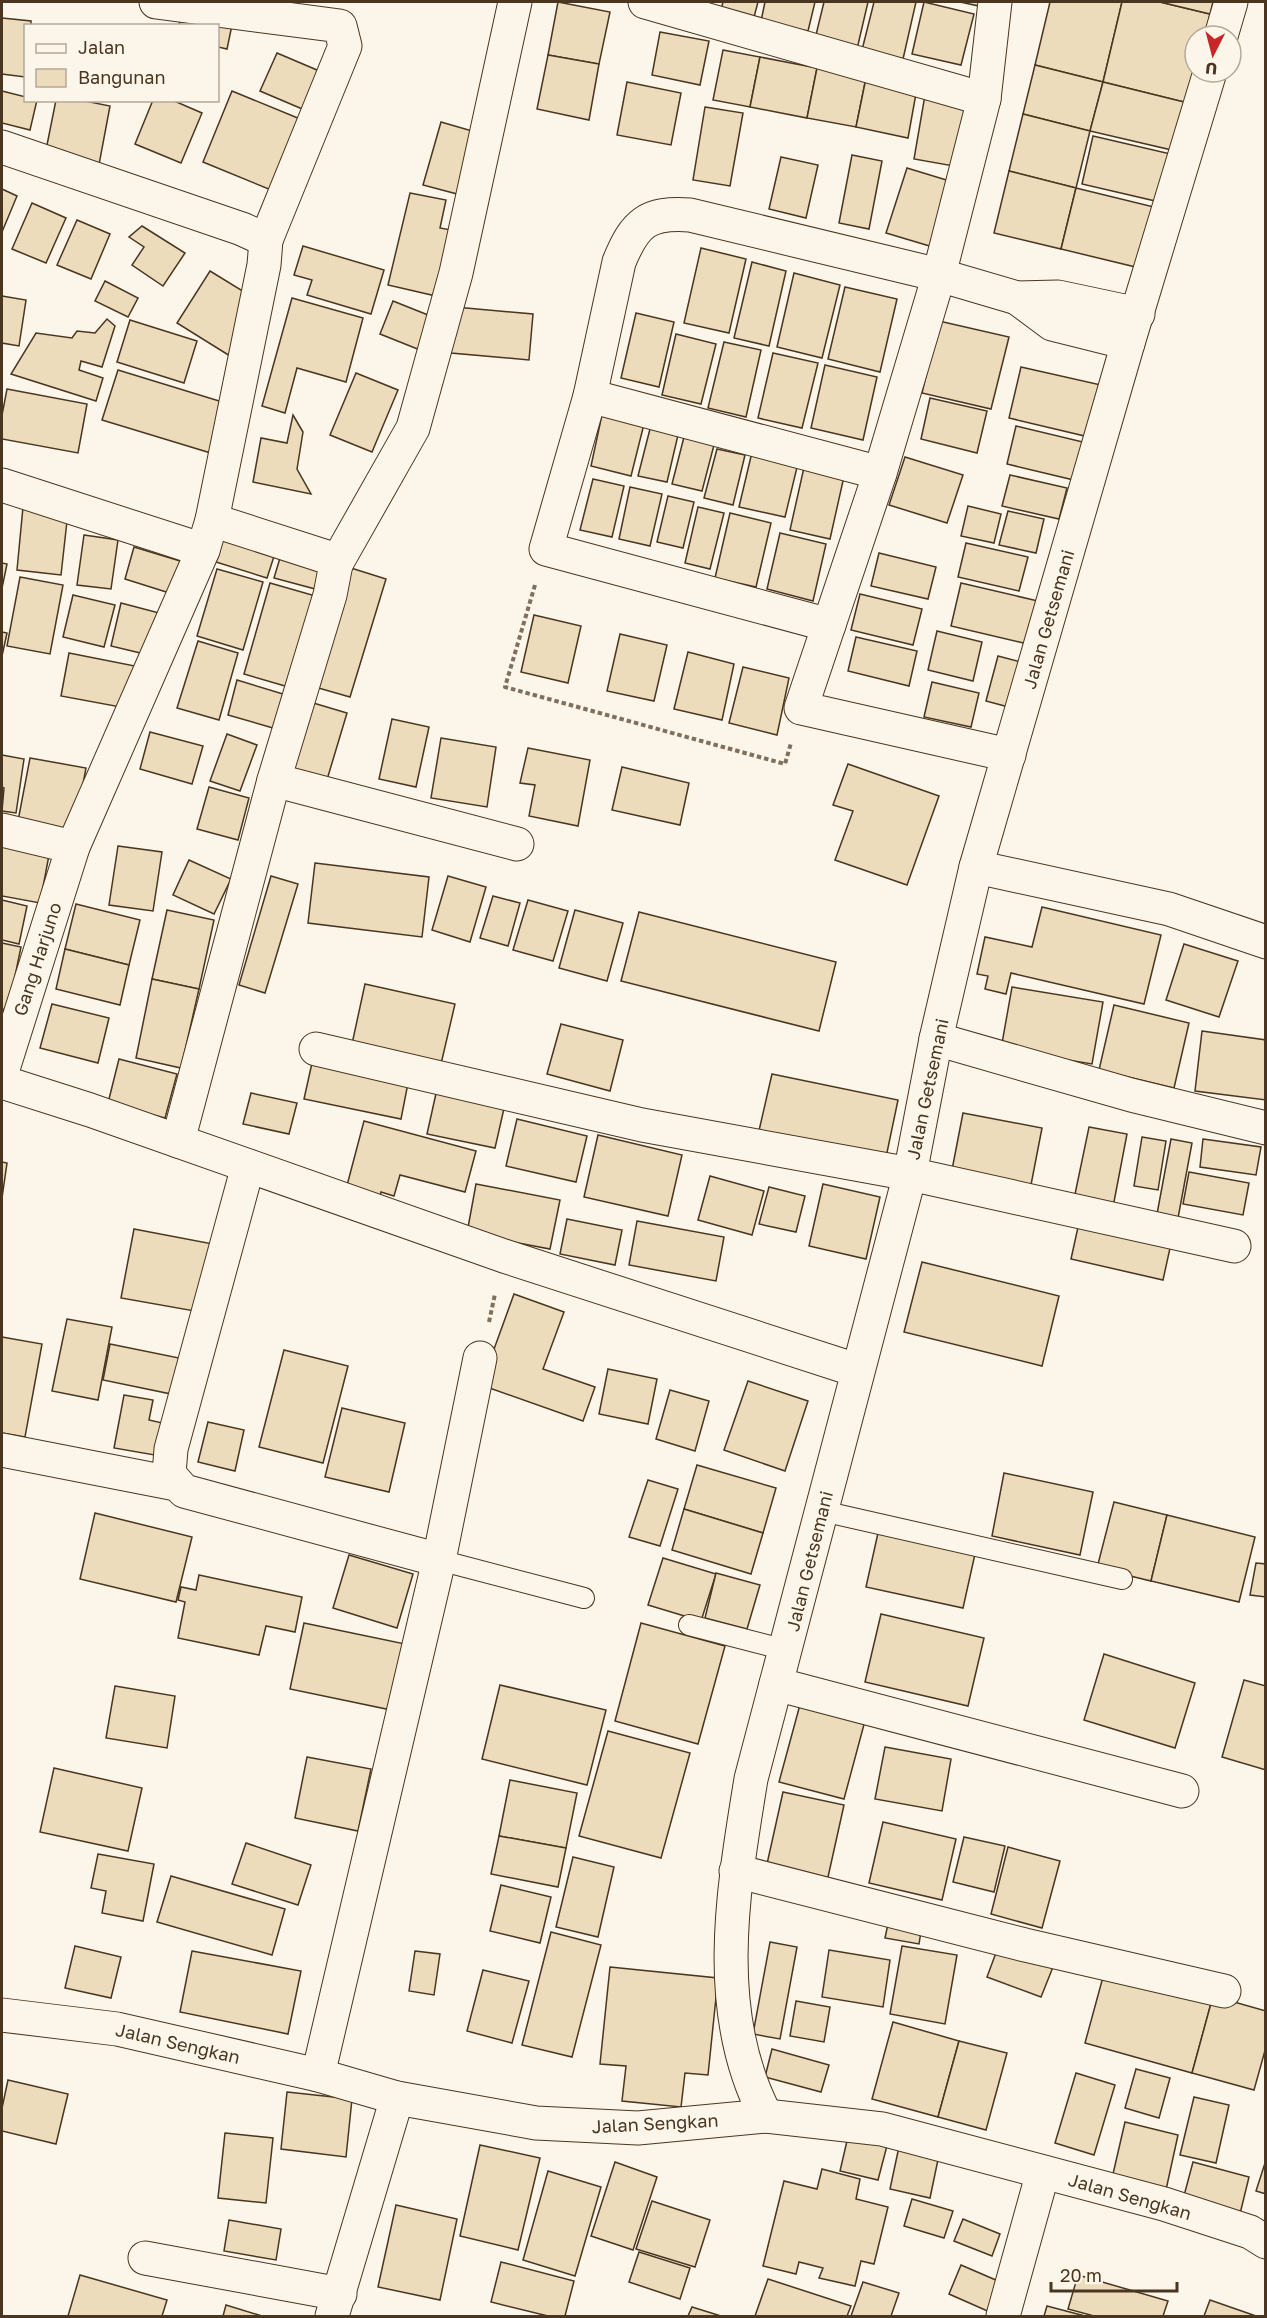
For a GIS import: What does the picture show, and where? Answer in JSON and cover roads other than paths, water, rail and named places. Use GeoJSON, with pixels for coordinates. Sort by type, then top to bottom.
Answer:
{"type":"FeatureCollection","features":[{"type":"Feature","properties":{"kind":"street","name":"Gang Harjuno"},"geometry":{"type":"LineString","coordinates":[[2,1072],[73,847],[207,535],[264,265],[266,240],[345,46],[340,26],[156,2]]}},
{"type":"Feature","properties":{"kind":"street"},"geometry":{"type":"LineString","coordinates":[[178,1141],[274,780],[330,595],[336,564],[413,428],[456,273],[514,2]]}},
{"type":"Feature","properties":{"kind":"street"},"geometry":{"type":"LineString","coordinates":[[645,2],[984,99]]}},
{"type":"Feature","properties":{"kind":"street"},"geometry":{"type":"LineString","coordinates":[[995,2],[984,99],[939,275],[880,473],[801,708],[1009,755]]}},
{"type":"Feature","properties":{"kind":"street"},"geometry":{"type":"LineString","coordinates":[[1225,24],[1231,2]]}},
{"type":"Feature","properties":{"kind":"street","name":"Jalan Getsemani"},"geometry":{"type":"LineString","coordinates":[[766,2116],[750,2086],[740,2055],[733,2000],[731,1934],[736,1871],[751,1779],[822,1511],[856,1370],[910,1174],[936,1039],[976,867],[1206,84]]}},
{"type":"Feature","properties":{"kind":"street"},"geometry":{"type":"LineString","coordinates":[[2,147],[242,229],[266,240]]}},
{"type":"Feature","properties":{"kind":"street"},"geometry":{"type":"LineString","coordinates":[[829,625],[546,549],[590,396],[622,254],[639,228],[649,219],[665,213],[690,215],[939,275],[1017,298],[1052,324],[1133,329]]}},
{"type":"Feature","properties":{"kind":"street"},"geometry":{"type":"LineString","coordinates":[[590,396],[880,473]]}},
{"type":"Feature","properties":{"kind":"street"},"geometry":{"type":"LineString","coordinates":[[2,485],[207,535],[333,559],[336,564]]}},
{"type":"Feature","properties":{"kind":"street"},"geometry":{"type":"LineString","coordinates":[[274,780],[518,844]]}},
{"type":"Feature","properties":{"kind":"street"},"geometry":{"type":"LineString","coordinates":[[2,830],[73,847]]}},
{"type":"Feature","properties":{"kind":"street"},"geometry":{"type":"LineString","coordinates":[[976,867],[1169,909],[1266,942]]}},
{"type":"Feature","properties":{"kind":"street"},"geometry":{"type":"LineString","coordinates":[[936,1039],[1131,1095],[1266,1128]]}},
{"type":"Feature","properties":{"kind":"street"},"geometry":{"type":"LineString","coordinates":[[316,1049],[642,1125],[910,1174],[1234,1246]]}},
{"type":"Feature","properties":{"kind":"street"},"geometry":{"type":"LineString","coordinates":[[2,1082],[178,1141],[504,1256],[856,1370]]}},
{"type":"Feature","properties":{"kind":"street"},"geometry":{"type":"LineString","coordinates":[[248,1166],[171,1449],[169,1474],[184,1491],[439,1560]]}},
{"type":"Feature","properties":{"kind":"street"},"geometry":{"type":"LineString","coordinates":[[318,2075],[439,1560],[480,1358]]}},
{"type":"Feature","properties":{"kind":"street"},"geometry":{"type":"LineString","coordinates":[[2,1450],[176,1484]]}},
{"type":"Feature","properties":{"kind":"street"},"geometry":{"type":"LineString","coordinates":[[776,1684],[1182,1791]]}},
{"type":"Feature","properties":{"kind":"street"},"geometry":{"type":"LineString","coordinates":[[736,1871],[1024,1945],[1224,1992]]}},
{"type":"Feature","properties":{"kind":"street","name":"Jalan Sengkan"},"geometry":{"type":"LineString","coordinates":[[2,2015],[117,2029],[318,2075],[397,2098],[536,2123],[590,2128],[638,2128],[766,2116],[882,2129],[1164,2204],[1250,2232],[1266,2242]]}},
{"type":"Feature","properties":{"kind":"street"},"geometry":{"type":"LineString","coordinates":[[145,2259],[336,2305],[397,2098]]}},
{"type":"Feature","properties":{"kind":"street"},"geometry":{"type":"LineString","coordinates":[[1004,2316],[1043,2172]]}},
{"type":"Feature","properties":{"kind":"lane"},"geometry":{"type":"LineString","coordinates":[[822,1511],[1122,1579]]}},
{"type":"Feature","properties":{"kind":"lane"},"geometry":{"type":"LineString","coordinates":[[439,1560],[584,1598]]}},
{"type":"Feature","properties":{"kind":"lane"},"geometry":{"type":"LineString","coordinates":[[689,1625],[786,1650]]}}]}
